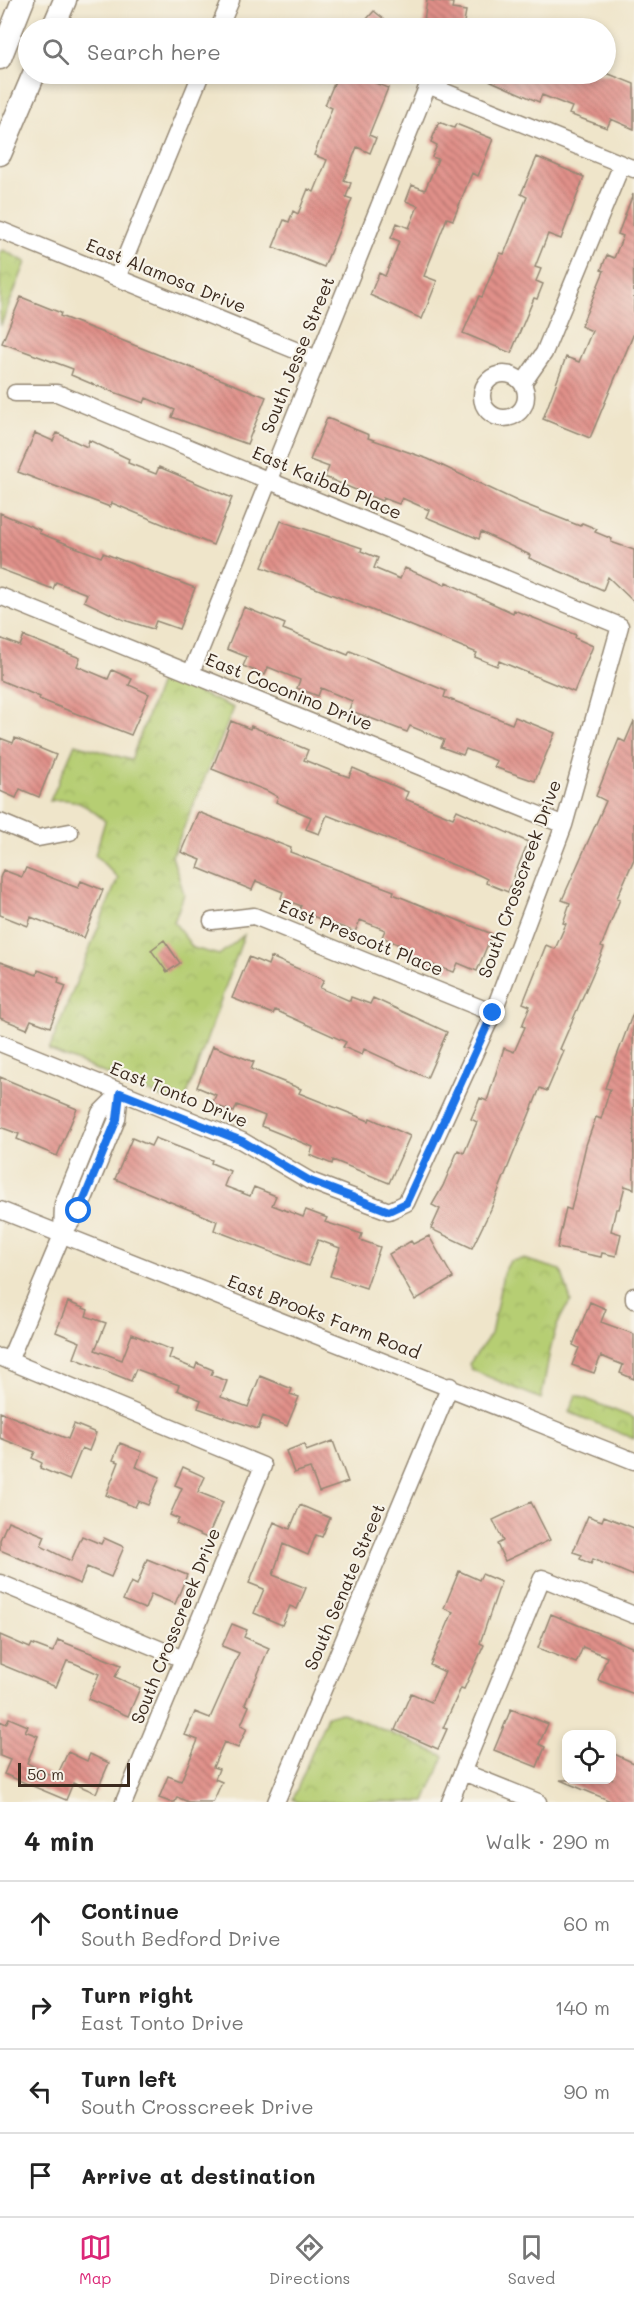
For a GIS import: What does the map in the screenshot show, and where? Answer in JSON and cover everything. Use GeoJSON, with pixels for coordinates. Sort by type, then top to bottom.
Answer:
{"type":"FeatureCollection","features":[{"type":"Feature","properties":{"kind":"main road"},"geometry":{"type":"LineString","coordinates":[[0,58],[23,0]]}},
{"type":"Feature","properties":{"kind":"main road"},"geometry":{"type":"LineString","coordinates":[[57,18],[65,0]]}},
{"type":"Feature","properties":{"kind":"main road"},"geometry":{"type":"LineString","coordinates":[[0,154],[30,84]]}},
{"type":"Feature","properties":{"kind":"street"},"geometry":{"type":"LineString","coordinates":[[223,18],[231,0]]}},
{"type":"Feature","properties":{"kind":"street"},"geometry":{"type":"LineString","coordinates":[[117,278],[197,84]]}},
{"type":"Feature","properties":{"kind":"street","name":"South Jesse Street"},"geometry":{"type":"LineString","coordinates":[[191,673],[428,85],[628,166]]}},
{"type":"Feature","properties":{"kind":"street"},"geometry":{"type":"LineString","coordinates":[[523,383],[544,353],[628,166]]}},
{"type":"Feature","properties":{"kind":"street","name":"East Alamosa Drive"},"geometry":{"type":"LineString","coordinates":[[0,230],[317,359]]}},
{"type":"Feature","properties":{"kind":"street","name":"East Kaibab Place"},"geometry":{"type":"LineString","coordinates":[[15,393],[57,393],[620,626]]}},
{"type":"Feature","properties":{"kind":"street","name":"East Coconino Drive"},"geometry":{"type":"LineString","coordinates":[[0,596],[564,825]]}},
{"type":"Feature","properties":{"kind":"street","name":"South Crosscreek Drive"},"geometry":{"type":"LineString","coordinates":[[406,1203],[493,1013],[564,825],[620,626]]}},
{"type":"Feature","properties":{"kind":"street"},"geometry":{"type":"LineString","coordinates":[[0,822],[38,838],[70,832]]}},
{"type":"Feature","properties":{"kind":"street","name":"East Prescott Place"},"geometry":{"type":"LineString","coordinates":[[212,921],[254,916],[493,1013]]}},
{"type":"Feature","properties":{"kind":"street","name":"East Tonto Drive"},"geometry":{"type":"LineString","coordinates":[[0,1042],[242,1141],[310,1181],[389,1211],[406,1203]]}},
{"type":"Feature","properties":{"kind":"street"},"geometry":{"type":"LineString","coordinates":[[4,1359],[62,1235],[63,1204],[100,1113],[120,1093]]}},
{"type":"Feature","properties":{"kind":"street","name":"East Brooks Farm Road"},"geometry":{"type":"LineString","coordinates":[[0,1210],[450,1386],[634,1461]]}},
{"type":"Feature","properties":{"kind":"street","name":"South Crosscreek Drive"},"geometry":{"type":"LineString","coordinates":[[4,1359],[263,1466],[124,1802]]}},
{"type":"Feature","properties":{"kind":"street","name":"South Senate Street"},"geometry":{"type":"LineString","coordinates":[[276,1802],[450,1386]]}},
{"type":"Feature","properties":{"kind":"street"},"geometry":{"type":"LineString","coordinates":[[450,1802],[542,1578],[634,1615]]}},
{"type":"Feature","properties":{"kind":"street"},"geometry":{"type":"LineString","coordinates":[[0,1583],[183,1659]]}},
{"type":"Feature","properties":{"kind":"street"},"geometry":{"type":"LineString","coordinates":[[463,1772],[538,1802]]}},
{"type":"Feature","properties":{"kind":"green space"},"geometry":{"type":"Polygon","coordinates":[[[3,250],[26,262],[0,327],[0,252],[3,250]]]}},
{"type":"Feature","properties":{"kind":"green space"},"geometry":{"type":"Polygon","coordinates":[[[162,677],[234,708],[172,856],[184,894],[174,922],[193,948],[219,955],[244,935],[183,1106],[49,1050],[118,878],[95,855],[105,821],[93,811],[73,801],[50,801],[75,744],[131,760],[162,677]]]}},
{"type":"Feature","properties":{"kind":"green space"},"geometry":{"type":"Polygon","coordinates":[[[523,1259],[561,1270],[571,1301],[554,1335],[541,1399],[472,1370],[469,1364],[491,1334],[503,1274],[510,1261],[523,1259]]]}},
{"type":"Feature","properties":{"kind":"green space"},"geometry":{"type":"Polygon","coordinates":[[[576,1395],[634,1418],[634,1439],[569,1412],[576,1395]]]}},
{"type":"Feature","properties":{"kind":"green space"},"geometry":{"type":"Polygon","coordinates":[[[341,1712],[444,1756],[425,1802],[298,1802],[293,1799],[327,1716],[341,1712]]]}},
{"type":"Feature","properties":{"kind":"building"},"geometry":{"type":"Polygon","coordinates":[[[427,0],[453,3],[452,9],[466,11],[465,18],[424,18],[427,0]]]}},
{"type":"Feature","properties":{"kind":"building"},"geometry":{"type":"Polygon","coordinates":[[[374,11],[383,18],[368,18],[374,11]]]}},
{"type":"Feature","properties":{"kind":"building"},"geometry":{"type":"Polygon","coordinates":[[[616,77],[634,84],[634,129],[611,119],[607,128],[569,114],[572,107],[542,95],[539,102],[498,84],[616,84],[616,77]]]}},
{"type":"Feature","properties":{"kind":"building"},"geometry":{"type":"Polygon","coordinates":[[[334,84],[378,84],[388,88],[369,135],[376,138],[370,153],[357,147],[344,180],[351,183],[346,197],[352,199],[324,267],[273,247],[284,220],[289,222],[293,211],[298,214],[308,189],[314,192],[327,160],[314,155],[332,108],[325,105],[334,84]]]}},
{"type":"Feature","properties":{"kind":"building"},"geometry":{"type":"Polygon","coordinates":[[[439,122],[454,128],[456,124],[493,139],[478,176],[472,173],[453,220],[447,218],[424,276],[437,281],[422,319],[370,295],[379,273],[385,276],[395,253],[399,241],[391,238],[397,223],[409,228],[418,206],[406,201],[412,185],[425,190],[438,159],[432,157],[437,145],[431,142],[439,122]]]}},
{"type":"Feature","properties":{"kind":"building"},"geometry":{"type":"Polygon","coordinates":[[[537,157],[584,177],[561,239],[548,234],[535,267],[541,269],[536,281],[543,284],[537,299],[534,298],[511,353],[463,333],[479,296],[482,297],[500,253],[504,254],[527,197],[521,194],[537,157]]]}},
{"type":"Feature","properties":{"kind":"building"},"geometry":{"type":"Polygon","coordinates":[[[633,194],[634,333],[590,438],[543,419],[566,357],[579,362],[592,331],[581,326],[604,271],[601,270],[607,255],[614,258],[623,236],[618,234],[633,194]]]}},
{"type":"Feature","properties":{"kind":"building"},"geometry":{"type":"Polygon","coordinates":[[[21,297],[61,313],[60,316],[266,397],[247,444],[172,417],[175,410],[146,398],[144,403],[92,384],[71,375],[73,369],[2,343],[21,297]]]}},
{"type":"Feature","properties":{"kind":"building"},"geometry":{"type":"Polygon","coordinates":[[[327,418],[369,435],[368,438],[428,459],[519,502],[580,526],[582,523],[597,529],[595,532],[612,539],[611,542],[634,550],[634,602],[608,577],[603,590],[529,558],[530,555],[481,532],[479,539],[426,517],[429,510],[402,498],[399,504],[383,498],[382,501],[325,477],[329,467],[310,460],[327,418]]]}},
{"type":"Feature","properties":{"kind":"building"},"geometry":{"type":"Polygon","coordinates":[[[35,433],[53,441],[57,433],[87,447],[89,440],[129,459],[128,463],[156,474],[159,467],[232,498],[213,545],[112,503],[110,507],[18,472],[35,433]]]}},
{"type":"Feature","properties":{"kind":"building"},"geometry":{"type":"Polygon","coordinates":[[[0,513],[40,530],[39,533],[101,557],[103,553],[195,588],[179,629],[156,621],[153,629],[124,620],[84,601],[87,594],[56,582],[53,589],[0,569],[0,513]]]}},
{"type":"Feature","properties":{"kind":"building"},"geometry":{"type":"Polygon","coordinates":[[[281,521],[362,548],[361,551],[378,558],[374,568],[400,579],[405,568],[445,585],[446,582],[513,613],[514,610],[576,635],[575,638],[593,646],[574,692],[499,661],[497,666],[475,657],[477,653],[262,567],[281,521]]]}},
{"type":"Feature","properties":{"kind":"building"},"geometry":{"type":"Polygon","coordinates":[[[244,607],[285,624],[283,629],[348,655],[350,651],[446,691],[444,697],[512,724],[515,717],[555,733],[535,781],[494,767],[497,761],[466,749],[463,755],[441,747],[444,740],[410,726],[407,732],[349,710],[352,701],[321,688],[318,696],[297,688],[300,680],[268,667],[265,675],[243,666],[247,657],[227,649],[244,607]]]}},
{"type":"Feature","properties":{"kind":"building"},"geometry":{"type":"Polygon","coordinates":[[[24,636],[80,658],[77,666],[108,679],[112,670],[132,679],[129,685],[149,694],[131,735],[39,699],[40,697],[0,680],[0,638],[20,646],[24,636]]]}},
{"type":"Feature","properties":{"kind":"building"},"geometry":{"type":"Polygon","coordinates":[[[231,721],[250,729],[251,726],[308,750],[304,760],[349,777],[353,768],[408,792],[405,799],[453,818],[457,810],[528,842],[508,892],[486,883],[487,879],[479,875],[327,815],[319,834],[306,829],[311,817],[276,802],[278,797],[267,791],[212,769],[231,721]]]}},
{"type":"Feature","properties":{"kind":"building"},"geometry":{"type":"Polygon","coordinates":[[[634,721],[634,859],[617,898],[620,899],[601,947],[604,948],[560,1049],[564,1051],[547,1091],[540,1088],[491,1209],[472,1248],[431,1229],[440,1209],[432,1205],[443,1186],[458,1150],[464,1153],[477,1122],[471,1119],[480,1098],[487,1101],[504,1048],[514,1052],[525,1027],[522,1026],[530,1006],[523,1003],[546,945],[555,949],[566,924],[563,923],[570,903],[562,900],[606,801],[596,796],[619,739],[625,742],[634,721]]]}},
{"type":"Feature","properties":{"kind":"building"},"geometry":{"type":"Polygon","coordinates":[[[0,738],[13,743],[15,738],[56,755],[39,797],[20,789],[16,798],[0,791],[0,738]]]}},
{"type":"Feature","properties":{"kind":"building"},"geometry":{"type":"Polygon","coordinates":[[[198,812],[291,848],[290,852],[394,891],[393,894],[492,934],[477,971],[458,963],[454,972],[420,961],[399,952],[402,946],[382,937],[385,930],[360,920],[355,932],[299,911],[301,906],[281,898],[283,892],[256,881],[252,890],[198,868],[201,860],[181,852],[198,812]]]}},
{"type":"Feature","properties":{"kind":"building"},"geometry":{"type":"Polygon","coordinates":[[[26,868],[78,888],[81,881],[103,890],[84,938],[31,917],[28,926],[0,915],[0,878],[3,870],[22,877],[26,868]]]}},
{"type":"Feature","properties":{"kind":"building"},"geometry":{"type":"Polygon","coordinates":[[[164,940],[180,963],[167,972],[151,950],[164,940]]]}},
{"type":"Feature","properties":{"kind":"building"},"geometry":{"type":"Polygon","coordinates":[[[249,957],[268,965],[271,957],[324,980],[320,988],[350,1001],[351,997],[370,1004],[373,998],[447,1032],[427,1078],[364,1049],[362,1055],[343,1047],[346,1042],[275,1010],[273,1014],[232,998],[249,957]]]}},
{"type":"Feature","properties":{"kind":"building"},"geometry":{"type":"Polygon","coordinates":[[[0,962],[37,975],[38,970],[59,978],[58,983],[66,986],[50,1027],[31,1020],[27,1029],[0,1018],[0,962]]]}},
{"type":"Feature","properties":{"kind":"building"},"geometry":{"type":"Polygon","coordinates":[[[633,1013],[634,1189],[625,1186],[619,1209],[616,1209],[611,1231],[621,1234],[616,1256],[602,1253],[601,1257],[557,1248],[566,1208],[571,1210],[586,1145],[596,1117],[601,1119],[610,1089],[605,1088],[633,1013]]]}},
{"type":"Feature","properties":{"kind":"building"},"geometry":{"type":"Polygon","coordinates":[[[213,1046],[254,1062],[251,1069],[301,1089],[299,1093],[369,1121],[370,1118],[410,1136],[389,1183],[333,1160],[332,1164],[310,1155],[313,1147],[261,1126],[265,1116],[237,1105],[234,1112],[212,1104],[216,1095],[197,1087],[213,1046]]]}},
{"type":"Feature","properties":{"kind":"building"},"geometry":{"type":"Polygon","coordinates":[[[0,1077],[77,1109],[57,1156],[17,1139],[19,1134],[0,1127],[0,1077]]]}},
{"type":"Feature","properties":{"kind":"building"},"geometry":{"type":"Polygon","coordinates":[[[132,1138],[151,1146],[155,1138],[212,1160],[211,1163],[230,1171],[224,1186],[250,1196],[254,1187],[276,1196],[272,1205],[303,1217],[306,1210],[327,1218],[325,1222],[362,1234],[360,1240],[380,1247],[366,1288],[330,1276],[340,1248],[318,1240],[308,1266],[214,1230],[217,1221],[115,1179],[132,1138]]]}},
{"type":"Feature","properties":{"kind":"building"},"geometry":{"type":"Polygon","coordinates":[[[429,1236],[453,1278],[415,1300],[389,1254],[411,1241],[413,1244],[429,1236]]]}},
{"type":"Feature","properties":{"kind":"building"},"geometry":{"type":"Polygon","coordinates":[[[68,1302],[88,1310],[86,1316],[106,1323],[95,1350],[122,1360],[132,1334],[172,1350],[169,1358],[195,1369],[197,1363],[213,1370],[211,1375],[227,1381],[221,1397],[248,1407],[260,1376],[292,1389],[290,1394],[299,1397],[287,1426],[263,1416],[258,1429],[198,1408],[201,1400],[177,1390],[179,1385],[136,1369],[131,1381],[74,1358],[80,1342],[56,1332],[68,1302]]]}},
{"type":"Feature","properties":{"kind":"building"},"geometry":{"type":"Polygon","coordinates":[[[590,1302],[606,1309],[601,1322],[634,1334],[634,1379],[620,1373],[623,1365],[601,1356],[594,1373],[572,1365],[579,1348],[573,1345],[590,1302]]]}},
{"type":"Feature","properties":{"kind":"building"},"geometry":{"type":"Polygon","coordinates":[[[0,1412],[68,1439],[74,1424],[96,1433],[89,1451],[82,1448],[69,1480],[40,1468],[42,1463],[32,1458],[35,1452],[0,1438],[0,1412]]]}},
{"type":"Feature","properties":{"kind":"building"},"geometry":{"type":"Polygon","coordinates":[[[333,1441],[348,1482],[319,1492],[310,1468],[294,1473],[286,1451],[304,1444],[306,1451],[333,1441]]]}},
{"type":"Feature","properties":{"kind":"building"},"geometry":{"type":"Polygon","coordinates":[[[120,1443],[142,1452],[136,1467],[160,1477],[148,1505],[138,1501],[135,1507],[106,1495],[119,1462],[113,1460],[120,1443]]]}},
{"type":"Feature","properties":{"kind":"building"},"geometry":{"type":"Polygon","coordinates":[[[183,1467],[205,1477],[198,1492],[223,1502],[207,1538],[176,1524],[179,1519],[170,1515],[182,1488],[175,1485],[183,1467]]]}},
{"type":"Feature","properties":{"kind":"building"},"geometry":{"type":"Polygon","coordinates":[[[531,1502],[550,1540],[505,1561],[497,1544],[503,1541],[493,1520],[531,1502]]]}},
{"type":"Feature","properties":{"kind":"building"},"geometry":{"type":"Polygon","coordinates":[[[300,1505],[330,1518],[322,1537],[316,1535],[308,1555],[283,1544],[273,1575],[306,1588],[297,1609],[290,1606],[282,1625],[254,1613],[264,1589],[249,1583],[274,1522],[290,1529],[300,1505]]]}},
{"type":"Feature","properties":{"kind":"building"},"geometry":{"type":"Polygon","coordinates":[[[588,1516],[602,1521],[604,1516],[634,1528],[634,1576],[593,1559],[591,1564],[580,1559],[582,1555],[573,1552],[588,1516]]]}},
{"type":"Feature","properties":{"kind":"building"},"geometry":{"type":"Polygon","coordinates":[[[8,1521],[45,1536],[41,1546],[71,1561],[82,1536],[101,1544],[104,1538],[124,1547],[111,1577],[87,1567],[80,1584],[0,1550],[0,1540],[8,1521]]]}},
{"type":"Feature","properties":{"kind":"building"},"geometry":{"type":"Polygon","coordinates":[[[147,1559],[187,1575],[175,1604],[151,1594],[145,1609],[123,1600],[131,1582],[137,1585],[147,1559]]]}},
{"type":"Feature","properties":{"kind":"building"},"geometry":{"type":"Polygon","coordinates":[[[459,1571],[479,1580],[482,1574],[501,1582],[480,1643],[484,1645],[443,1728],[447,1729],[438,1749],[395,1730],[411,1693],[431,1702],[445,1672],[430,1665],[453,1612],[444,1608],[459,1571]]]}},
{"type":"Feature","properties":{"kind":"building"},"geometry":{"type":"Polygon","coordinates":[[[551,1614],[634,1648],[634,1694],[598,1680],[607,1657],[583,1647],[576,1663],[538,1648],[551,1614]]]}},
{"type":"Feature","properties":{"kind":"building"},"geometry":{"type":"Polygon","coordinates":[[[232,1624],[247,1630],[244,1637],[269,1648],[245,1704],[249,1706],[241,1725],[247,1728],[238,1748],[224,1742],[213,1767],[219,1769],[215,1779],[222,1782],[213,1802],[188,1802],[177,1797],[175,1802],[170,1802],[159,1798],[168,1776],[181,1781],[198,1740],[185,1735],[195,1712],[210,1718],[239,1653],[222,1646],[232,1624]]]}},
{"type":"Feature","properties":{"kind":"building"},"geometry":{"type":"Polygon","coordinates":[[[0,1635],[30,1648],[32,1644],[53,1652],[58,1640],[121,1665],[115,1677],[140,1688],[128,1716],[88,1699],[99,1674],[74,1663],[67,1661],[56,1687],[0,1664],[0,1635]]]}},
{"type":"Feature","properties":{"kind":"building"},"geometry":{"type":"Polygon","coordinates":[[[511,1709],[548,1724],[539,1744],[545,1747],[537,1767],[494,1750],[511,1709]]]}},
{"type":"Feature","properties":{"kind":"building"},"geometry":{"type":"Polygon","coordinates":[[[9,1718],[28,1726],[25,1731],[38,1736],[27,1763],[56,1778],[68,1752],[87,1761],[90,1754],[109,1763],[96,1793],[73,1783],[66,1800],[4,1774],[10,1760],[0,1756],[0,1721],[6,1724],[9,1718]]]}},
{"type":"Feature","properties":{"kind":"building"},"geometry":{"type":"Polygon","coordinates":[[[616,1755],[634,1763],[634,1802],[613,1802],[570,1784],[616,1784],[616,1755]]]}},
{"type":"Feature","properties":{"kind":"route"},"geometry":{"type":"LineString","coordinates":[[79,1211],[117,1119],[120,1093],[242,1141],[310,1181],[389,1211],[406,1203],[493,1013]]}}]}
